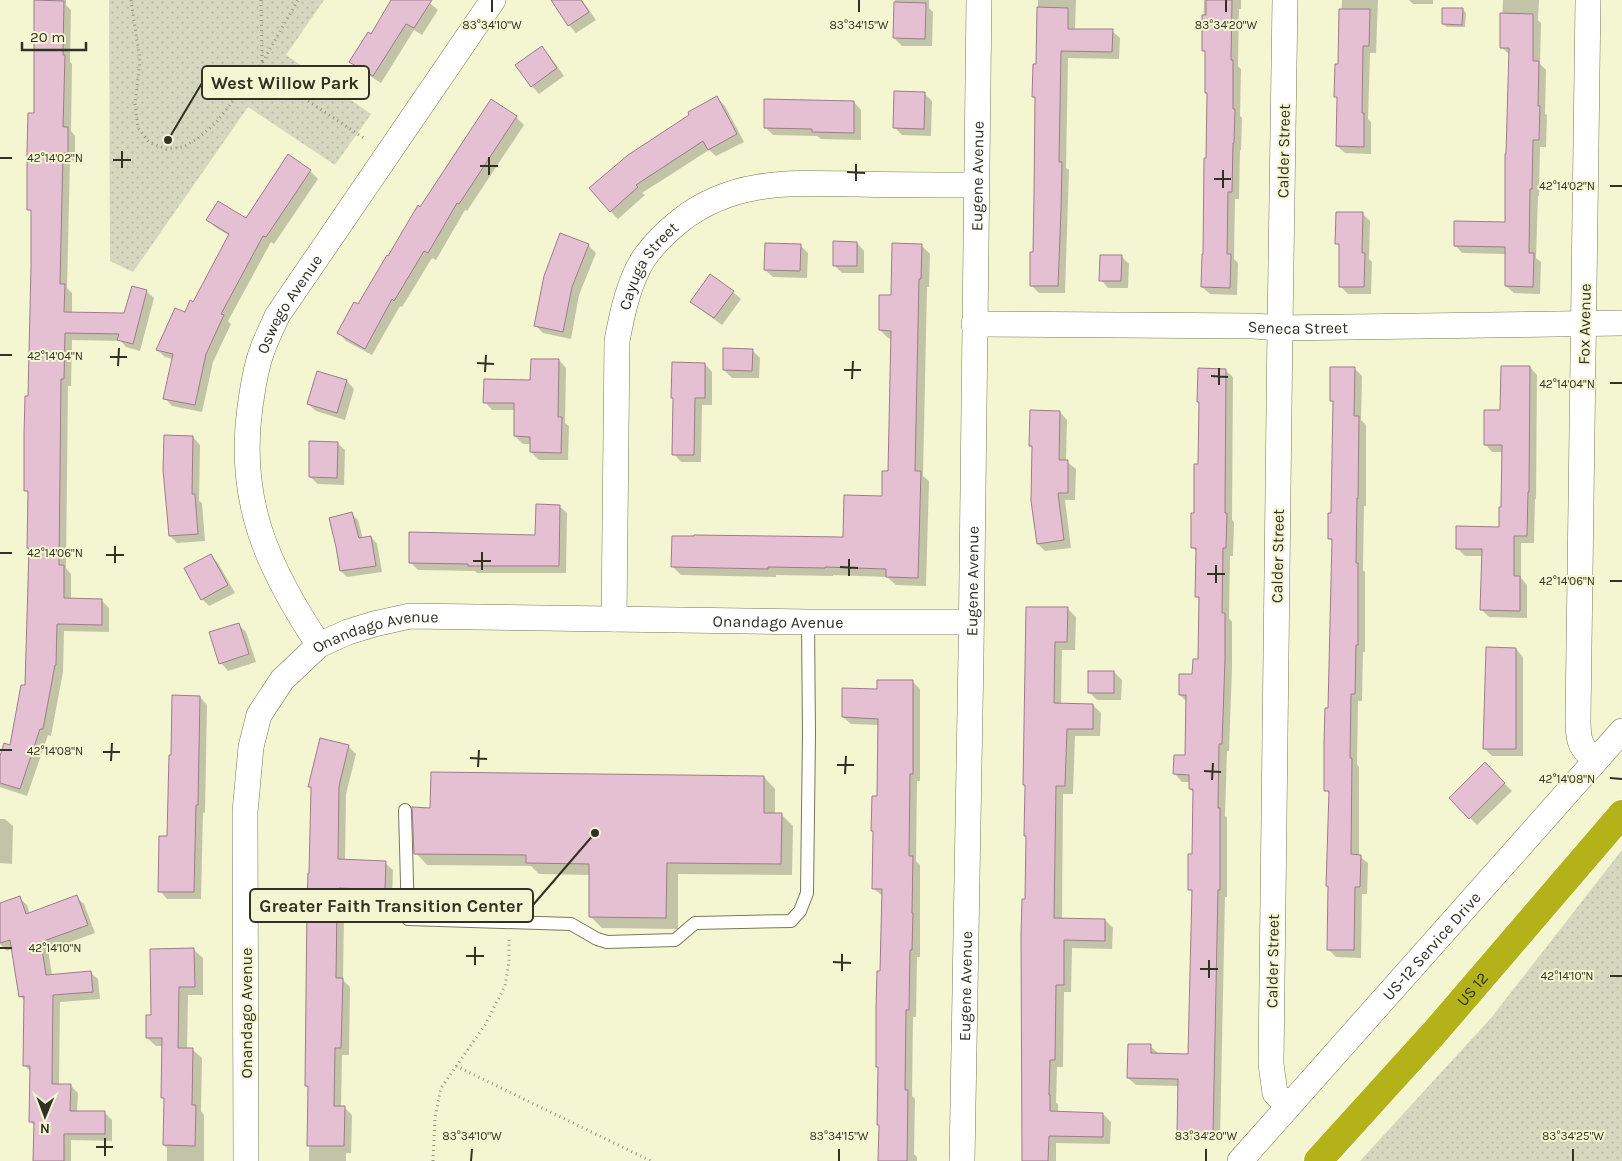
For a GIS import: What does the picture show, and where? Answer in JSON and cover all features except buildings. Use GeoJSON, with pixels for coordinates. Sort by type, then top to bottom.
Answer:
{"type":"FeatureCollection","features":[{"type":"Feature","properties":{"kind":"highway","name":"US 12"},"geometry":{"type":"LineString","coordinates":[[1318,1161],[1435,1032],[1622,814]]}},
{"type":"Feature","properties":{"kind":"street","name":"Oswego Avenue"},"geometry":{"type":"LineString","coordinates":[[319,645],[281,585],[260,534],[252,506],[246,455],[246,432],[261,352],[277,316],[493,0]]}},
{"type":"Feature","properties":{"kind":"street","name":"Eugene Avenue"},"geometry":{"type":"LineString","coordinates":[[962,1161],[979,0]]}},
{"type":"Feature","properties":{"kind":"street","name":"Calder Street"},"geometry":{"type":"LineString","coordinates":[[1286,0],[1271,1064],[1275,1093],[1288,1106]]}},
{"type":"Feature","properties":{"kind":"street","name":"Fox Avenue"},"geometry":{"type":"LineString","coordinates":[[1588,0],[1578,736],[1584,751],[1596,761]]}},
{"type":"Feature","properties":{"kind":"street","name":"Cayuga Street"},"geometry":{"type":"LineString","coordinates":[[614,619],[616,341],[626,299],[643,260],[658,240],[696,208],[719,197],[754,187],[790,184],[976,185]]}},
{"type":"Feature","properties":{"kind":"street","name":"Seneca Street"},"geometry":{"type":"LineString","coordinates":[[974,324],[1254,326],[1280,328],[1622,323]]}},
{"type":"Feature","properties":{"kind":"street","name":"Onandago Avenue"},"geometry":{"type":"LineString","coordinates":[[246,1161],[245,812],[251,747],[259,715],[282,680],[319,645],[348,632],[410,616],[808,622],[971,622]]}},
{"type":"Feature","properties":{"kind":"street","name":"US-12 Service Drive"},"geometry":{"type":"LineString","coordinates":[[1240,1161],[1622,731]]}},
{"type":"Feature","properties":{"kind":"lane"},"geometry":{"type":"LineString","coordinates":[[405,810],[408,919],[571,924],[596,939],[607,942],[675,940],[695,923],[791,921],[800,911],[807,892],[808,622]]}},
{"type":"Feature","properties":{"kind":"path"},"geometry":{"type":"LineString","coordinates":[[131,0],[140,61],[135,104],[138,128],[149,142],[166,149],[183,147],[197,139],[216,123],[262,63],[298,0]]}},
{"type":"Feature","properties":{"kind":"path"},"geometry":{"type":"LineString","coordinates":[[261,0],[262,63]]}},
{"type":"Feature","properties":{"kind":"path"},"geometry":{"type":"LineString","coordinates":[[258,68],[364,138]]}},
{"type":"Feature","properties":{"kind":"path"},"geometry":{"type":"LineString","coordinates":[[433,1161],[435,1118],[441,1088],[485,1024],[504,986],[509,962],[510,922]]}},
{"type":"Feature","properties":{"kind":"path"},"geometry":{"type":"LineString","coordinates":[[456,1066],[651,1161]]}},
{"type":"Feature","properties":{"kind":"green space"},"geometry":{"type":"Polygon","coordinates":[[[109,0],[324,0],[286,55],[371,114],[335,165],[248,107],[133,272],[110,261],[109,0]]]}},
{"type":"Feature","properties":{"kind":"green space"},"geometry":{"type":"Polygon","coordinates":[[[1622,850],[1622,1161],[1360,1161],[1491,1018],[1622,850]]]}},
{"type":"Feature","properties":{"kind":"place","name":"West Willow Park"},"geometry":{"type":"Point","coordinates":[168,140]}},
{"type":"Feature","properties":{"kind":"place","name":"Greater Faith Transition Center"},"geometry":{"type":"Point","coordinates":[595,833]}}]}
